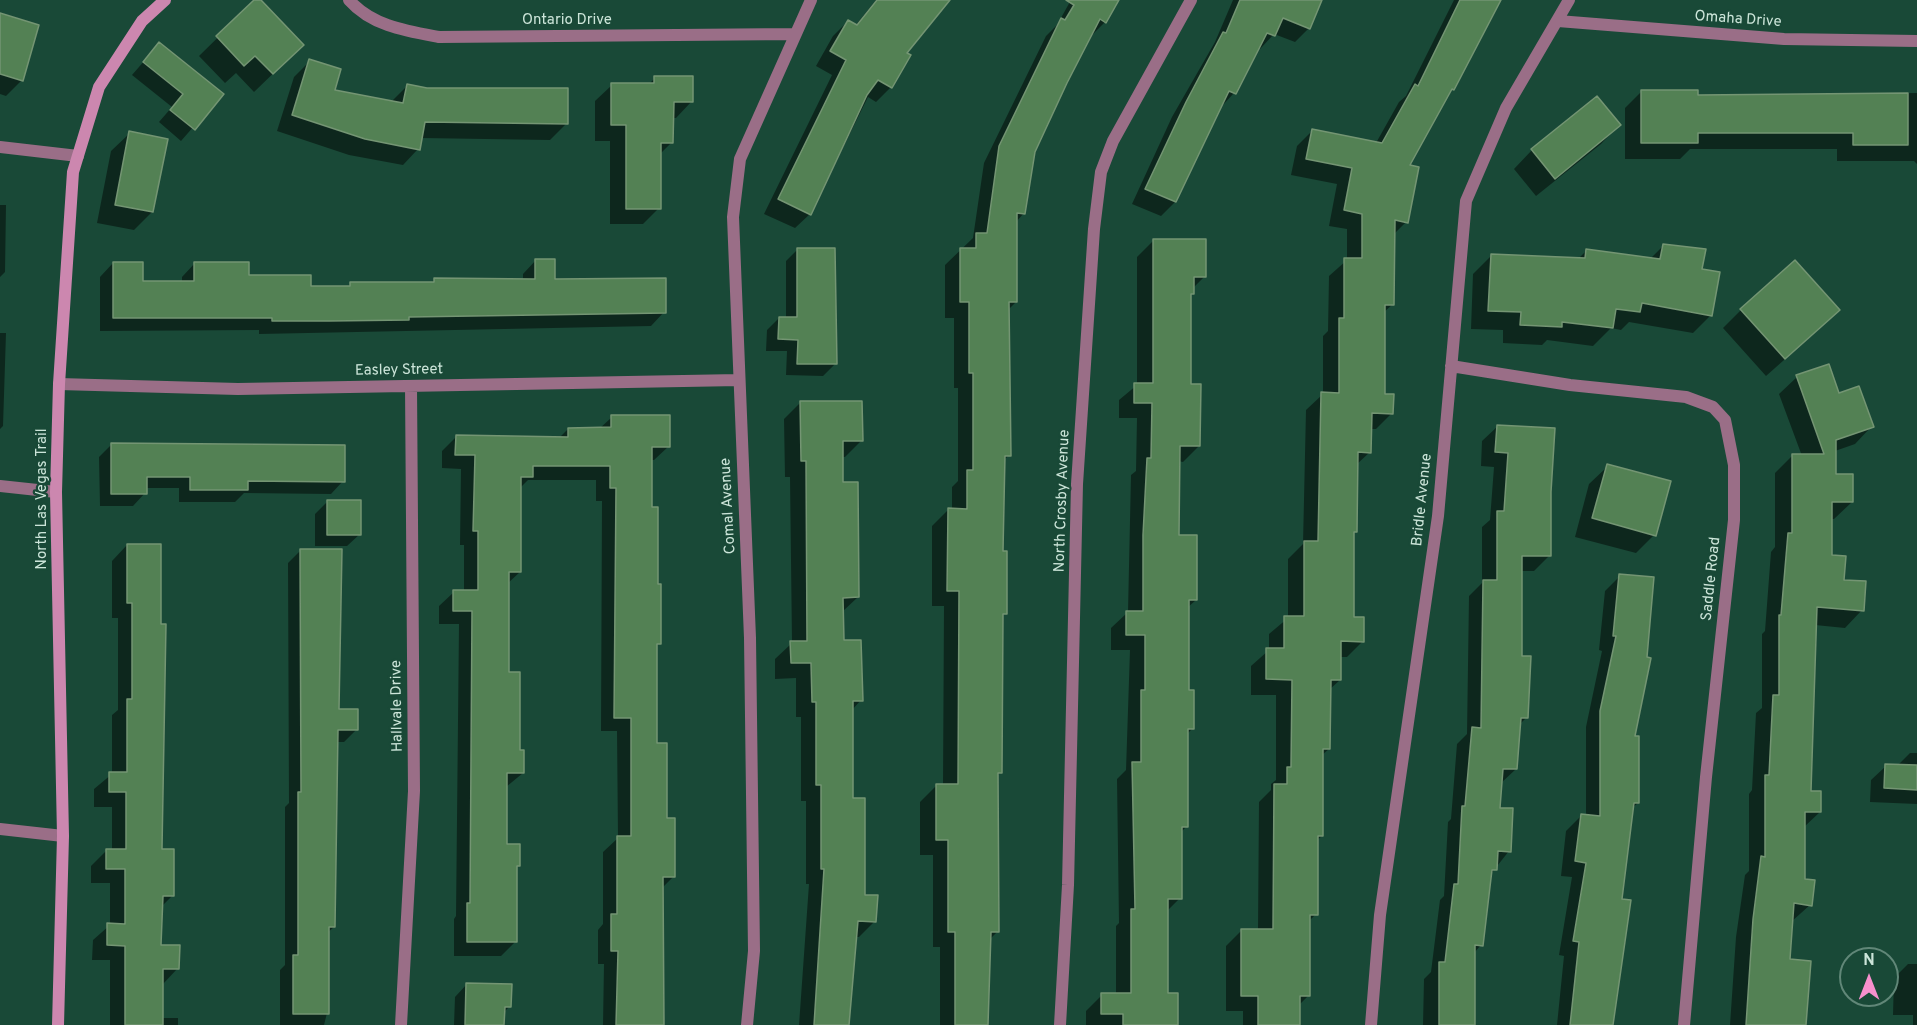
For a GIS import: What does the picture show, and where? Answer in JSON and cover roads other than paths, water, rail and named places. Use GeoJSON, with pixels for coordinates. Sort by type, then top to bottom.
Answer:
{"type":"FeatureCollection","features":[{"type":"Feature","properties":{"kind":"street","name":"North Las Vegas Trail"},"geometry":{"type":"LineString","coordinates":[[58,1025],[63,836],[56,492],[59,384],[73,172],[104,78],[142,21],[165,0]]}},
{"type":"Feature","properties":{"kind":"street","name":"Ontario Drive"},"geometry":{"type":"LineString","coordinates":[[349,0],[358,10],[395,29],[439,37],[795,34]]}},
{"type":"Feature","properties":{"kind":"street","name":"Comal Avenue"},"geometry":{"type":"LineString","coordinates":[[747,1025],[754,951],[751,707],[733,217],[740,159],[811,0]]}},
{"type":"Feature","properties":{"kind":"street","name":"North Crosby Avenue"},"geometry":{"type":"LineString","coordinates":[[1060,1025],[1068,885],[1077,484],[1094,229],[1101,172],[1113,141],[1191,0]]}},
{"type":"Feature","properties":{"kind":"street","name":"Bridle Avenue"},"geometry":{"type":"LineString","coordinates":[[1371,1025],[1380,915],[1438,516],[1466,201],[1506,108],[1569,0]]}},
{"type":"Feature","properties":{"kind":"street","name":"Omaha Drive"},"geometry":{"type":"LineString","coordinates":[[1558,21],[1784,39],[1917,41]]}},
{"type":"Feature","properties":{"kind":"street"},"geometry":{"type":"LineString","coordinates":[[0,147],[78,156]]}},
{"type":"Feature","properties":{"kind":"street","name":"Saddle Road"},"geometry":{"type":"LineString","coordinates":[[1451,366],[1570,385],[1686,397],[1713,407],[1725,420],[1734,465],[1734,520],[1706,777],[1684,1025]]}},
{"type":"Feature","properties":{"kind":"street","name":"Easley Street"},"geometry":{"type":"LineString","coordinates":[[59,384],[238,389],[739,380]]}},
{"type":"Feature","properties":{"kind":"street","name":"Hallvale Drive"},"geometry":{"type":"LineString","coordinates":[[401,1025],[414,791],[411,386]]}},
{"type":"Feature","properties":{"kind":"street"},"geometry":{"type":"LineString","coordinates":[[0,486],[56,492]]}},
{"type":"Feature","properties":{"kind":"street"},"geometry":{"type":"LineString","coordinates":[[0,829],[63,836]]}}]}
